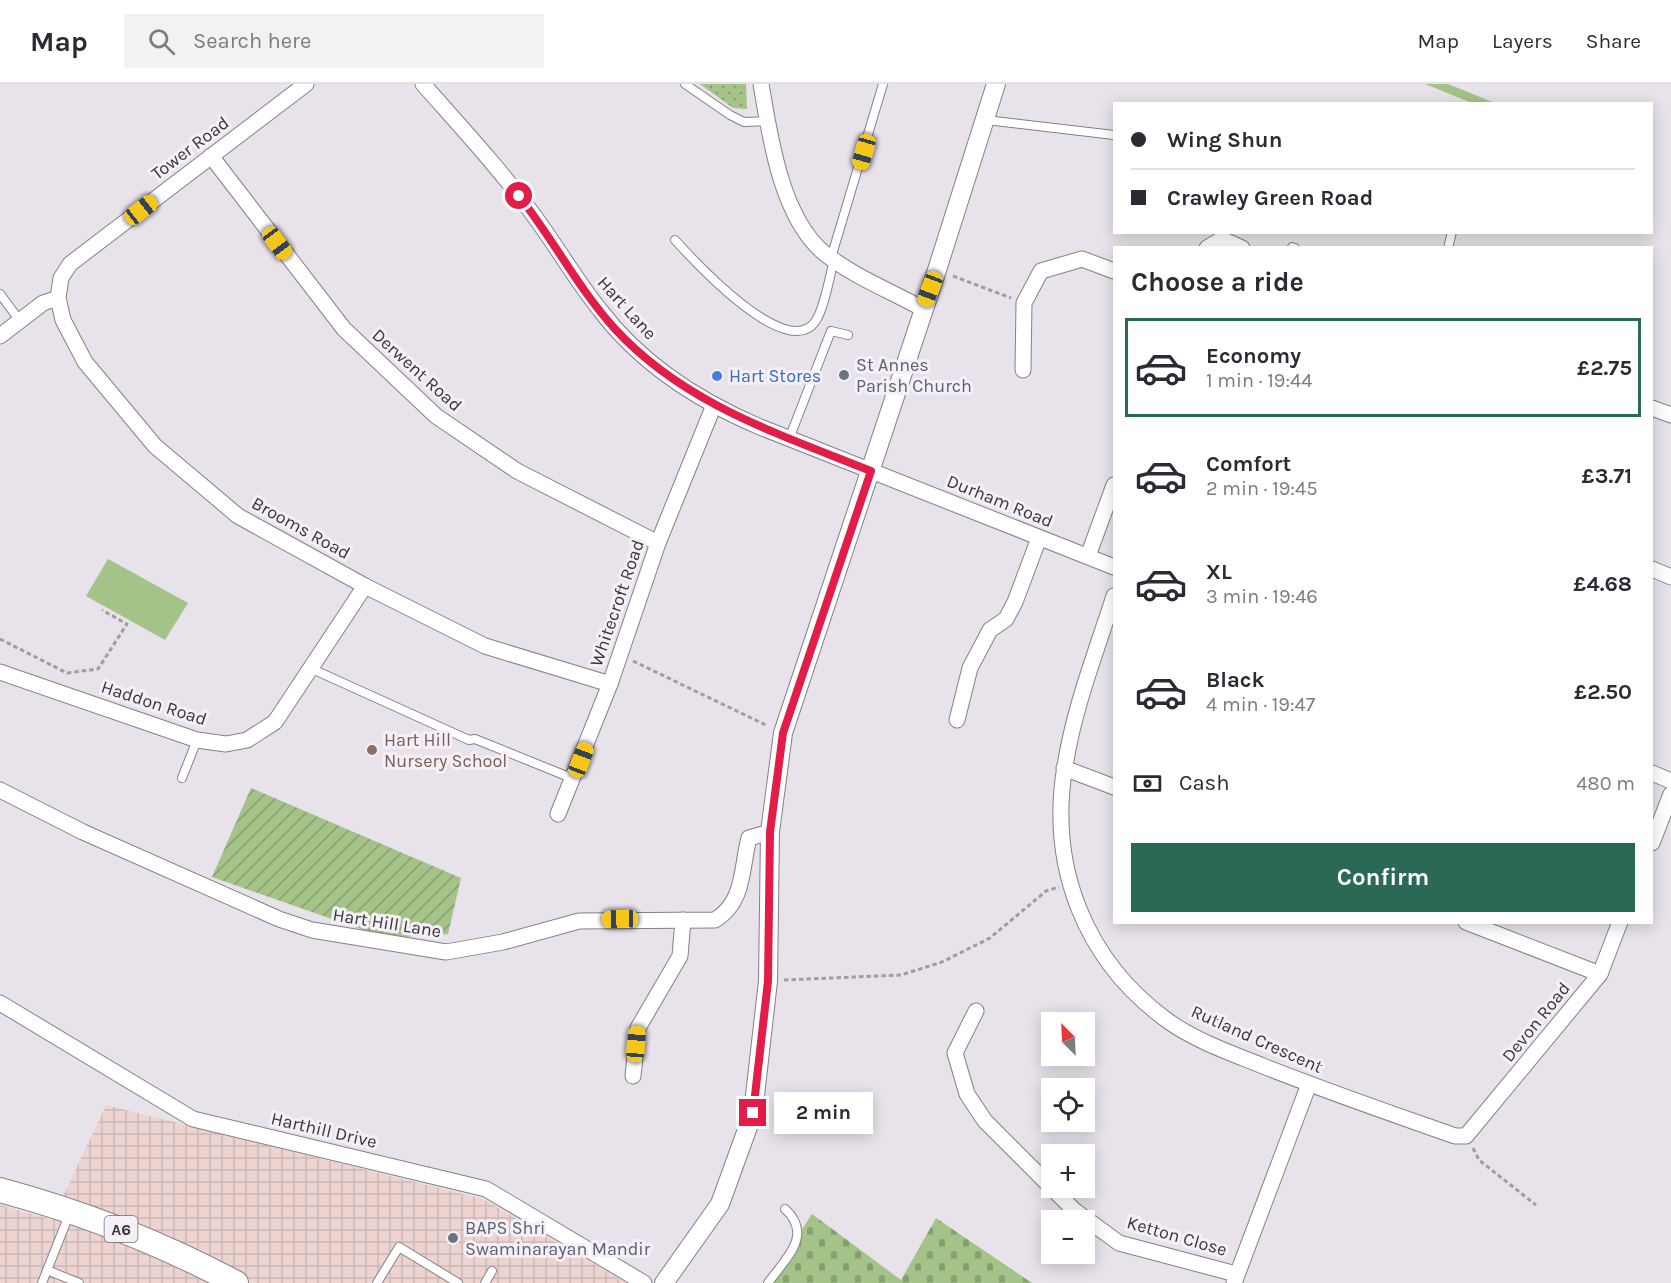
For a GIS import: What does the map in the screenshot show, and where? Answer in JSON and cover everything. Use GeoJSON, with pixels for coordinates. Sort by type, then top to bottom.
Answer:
{"type":"FeatureCollection","features":[{"type":"Feature","properties":{"kind":"highway","name":"A6"},"geometry":{"type":"LineString","coordinates":[[0,1190],[71,1211],[138,1236],[208,1273],[236,1283]]}},
{"type":"Feature","properties":{"kind":"street","name":"Tower Road"},"geometry":{"type":"LineString","coordinates":[[58,298],[62,278],[70,264],[306,84]]}},
{"type":"Feature","properties":{"kind":"street","name":"Hart Lane"},"geometry":{"type":"LineString","coordinates":[[423,84],[531,212],[587,294],[616,330],[663,371],[714,405],[789,439],[871,471]]}},
{"type":"Feature","properties":{"kind":"street"},"geometry":{"type":"LineString","coordinates":[[761,84],[767,121],[785,191],[801,229],[832,259],[923,309]]}},
{"type":"Feature","properties":{"kind":"street"},"geometry":{"type":"LineString","coordinates":[[664,1283],[720,1204],[753,1113],[768,981],[770,832],[783,733],[937,270],[996,84]]}},
{"type":"Feature","properties":{"kind":"street","name":"Derwent Road"},"geometry":{"type":"LineString","coordinates":[[211,156],[344,329],[436,416],[517,471],[658,543]]}},
{"type":"Feature","properties":{"kind":"street"},"geometry":{"type":"LineString","coordinates":[[1210,246],[1222,239],[1238,246]]}},
{"type":"Feature","properties":{"kind":"street"},"geometry":{"type":"LineString","coordinates":[[1023,370],[1024,303],[1041,271],[1082,259],[1113,271]]}},
{"type":"Feature","properties":{"kind":"street"},"geometry":{"type":"LineString","coordinates":[[0,336],[43,303],[58,298]]}},
{"type":"Feature","properties":{"kind":"street","name":"Brooms Road"},"geometry":{"type":"LineString","coordinates":[[58,298],[63,320],[85,362],[154,446],[238,516],[365,586],[485,645],[610,684]]}},
{"type":"Feature","properties":{"kind":"street","name":"Whitecroft Road"},"geometry":{"type":"LineString","coordinates":[[558,814],[574,779],[610,684],[658,543],[714,405]]}},
{"type":"Feature","properties":{"kind":"street"},"geometry":{"type":"LineString","coordinates":[[1653,408],[1671,415]]}},
{"type":"Feature","properties":{"kind":"street","name":"Durham Road"},"geometry":{"type":"LineString","coordinates":[[871,471],[1113,567]]}},
{"type":"Feature","properties":{"kind":"street"},"geometry":{"type":"LineString","coordinates":[[1088,556],[1113,488]]}},
{"type":"Feature","properties":{"kind":"street"},"geometry":{"type":"LineString","coordinates":[[957,720],[970,668],[990,630],[1006,619],[1011,611],[1039,538]]}},
{"type":"Feature","properties":{"kind":"street"},"geometry":{"type":"LineString","coordinates":[[1653,569],[1671,577]]}},
{"type":"Feature","properties":{"kind":"street","name":"Haddon Road"},"geometry":{"type":"LineString","coordinates":[[0,672],[197,740],[226,744],[247,740],[274,722],[365,586]]}},
{"type":"Feature","properties":{"kind":"street","name":"Rutland Crescent"},"geometry":{"type":"LineString","coordinates":[[1113,599],[1076,710],[1064,768],[1060,824],[1069,884],[1092,939],[1125,984],[1160,1014],[1221,1049],[1309,1084],[1455,1136],[1466,1136]]}},
{"type":"Feature","properties":{"kind":"street"},"geometry":{"type":"LineString","coordinates":[[1064,768],[1113,787]]}},
{"type":"Feature","properties":{"kind":"street"},"geometry":{"type":"LineString","coordinates":[[1653,773],[1671,781]]}},
{"type":"Feature","properties":{"kind":"street","name":"Hart Hill Lane"},"geometry":{"type":"LineString","coordinates":[[0,790],[83,832],[268,914],[312,930],[372,942],[446,952],[503,942],[579,921],[715,920],[724,915],[736,899],[749,838],[770,832]]}},
{"type":"Feature","properties":{"kind":"street"},"geometry":{"type":"LineString","coordinates":[[1653,840],[1671,794]]}},
{"type":"Feature","properties":{"kind":"street"},"geometry":{"type":"LineString","coordinates":[[633,1076],[638,1028],[680,956],[683,920]]}},
{"type":"Feature","properties":{"kind":"street"},"geometry":{"type":"LineString","coordinates":[[1471,924],[1600,974]]}},
{"type":"Feature","properties":{"kind":"street","name":"Devon Road"},"geometry":{"type":"LineString","coordinates":[[1466,1136],[1600,974],[1619,924]]}},
{"type":"Feature","properties":{"kind":"street","name":"Harthill Drive"},"geometry":{"type":"LineString","coordinates":[[0,1003],[194,1119],[486,1189],[644,1283]]}},
{"type":"Feature","properties":{"kind":"street","name":"Ketton Close"},"geometry":{"type":"LineString","coordinates":[[976,1011],[955,1053],[967,1094],[985,1121],[1041,1177]]}},
{"type":"Feature","properties":{"kind":"street","name":"Ketton Close"},"geometry":{"type":"LineString","coordinates":[[1062,1198],[1074,1210],[1119,1243],[1235,1278],[1309,1084]]}},
{"type":"Feature","properties":{"kind":"lane"},"geometry":{"type":"LineString","coordinates":[[686,84],[729,115],[744,122],[767,121]]}},
{"type":"Feature","properties":{"kind":"lane"},"geometry":{"type":"LineString","coordinates":[[675,240],[714,282],[758,315],[793,332],[807,330],[817,321],[832,259],[882,84]]}},
{"type":"Feature","properties":{"kind":"lane"},"geometry":{"type":"LineString","coordinates":[[986,120],[1113,135]]}},
{"type":"Feature","properties":{"kind":"lane"},"geometry":{"type":"LineString","coordinates":[[0,294],[20,321]]}},
{"type":"Feature","properties":{"kind":"lane"},"geometry":{"type":"LineString","coordinates":[[789,439],[831,331],[848,335]]}},
{"type":"Feature","properties":{"kind":"lane"},"geometry":{"type":"LineString","coordinates":[[310,668],[469,740],[475,739],[574,779]]}},
{"type":"Feature","properties":{"kind":"lane"},"geometry":{"type":"LineString","coordinates":[[182,778],[197,740]]}},
{"type":"Feature","properties":{"kind":"lane"},"geometry":{"type":"LineString","coordinates":[[768,1283],[798,1240],[799,1227],[795,1218],[785,1209]]}},
{"type":"Feature","properties":{"kind":"lane"},"geometry":{"type":"LineString","coordinates":[[42,1283],[71,1211]]}},
{"type":"Feature","properties":{"kind":"lane"},"geometry":{"type":"LineString","coordinates":[[377,1283],[399,1247],[458,1283]]}},
{"type":"Feature","properties":{"kind":"lane"},"geometry":{"type":"LineString","coordinates":[[47,1270],[79,1283]]}},
{"type":"Feature","properties":{"kind":"lane"},"geometry":{"type":"LineString","coordinates":[[485,1283],[492,1271]]}},
{"type":"Feature","properties":{"kind":"path"},"geometry":{"type":"LineString","coordinates":[[937,270],[1024,303]]}},
{"type":"Feature","properties":{"kind":"path"},"geometry":{"type":"LineString","coordinates":[[0,639],[67,673],[98,669],[127,624],[102,610]]}},
{"type":"Feature","properties":{"kind":"path"},"geometry":{"type":"LineString","coordinates":[[619,654],[783,733]]}},
{"type":"Feature","properties":{"kind":"path"},"geometry":{"type":"LineString","coordinates":[[768,981],[901,975],[942,962],[990,938],[1046,891],[1069,884]]}},
{"type":"Feature","properties":{"kind":"path"},"geometry":{"type":"LineString","coordinates":[[1466,1136],[1479,1160],[1536,1206]]}},
{"type":"Feature","properties":{"kind":"shaded area"},"geometry":{"type":"Polygon","coordinates":[[[106,1105],[483,1199],[626,1283],[0,1283],[0,1205],[52,1220],[106,1105]]]}},
{"type":"Feature","properties":{"kind":"green space"},"geometry":{"type":"Polygon","coordinates":[[[700,84],[746,84],[747,109],[733,108],[700,84]]]}},
{"type":"Feature","properties":{"kind":"green space"},"geometry":{"type":"Polygon","coordinates":[[[1425,84],[1448,84],[1493,102],[1470,102],[1425,84]]]}},
{"type":"Feature","properties":{"kind":"green space"},"geometry":{"type":"Polygon","coordinates":[[[108,559],[188,603],[165,640],[86,596],[108,559]]]}},
{"type":"Feature","properties":{"kind":"green space"},"geometry":{"type":"Polygon","coordinates":[[[251,788],[461,878],[448,934],[386,938],[212,877],[251,788]]]}},
{"type":"Feature","properties":{"kind":"green space"},"geometry":{"type":"Polygon","coordinates":[[[812,1214],[901,1280],[936,1218],[1032,1283],[767,1283],[812,1214]]]}},
{"type":"Feature","properties":{"kind":"place","name":"St Annes Parish Church"},"geometry":{"type":"Point","coordinates":[844,375]}},
{"type":"Feature","properties":{"kind":"place","name":"Hart Stores"},"geometry":{"type":"Point","coordinates":[717,376]}},
{"type":"Feature","properties":{"kind":"place","name":"Hart Hill Nursery School"},"geometry":{"type":"Point","coordinates":[372,750]}},
{"type":"Feature","properties":{"kind":"place","name":"BAPS Shri Swaminarayan Mandir"},"geometry":{"type":"Point","coordinates":[453,1238]}},
{"type":"Feature","properties":{"kind":"route"},"geometry":{"type":"LineString","coordinates":[[519,196],[601,313],[647,359],[697,396],[733,416],[871,471],[783,733],[770,832],[768,981],[753,1113]]}}]}
